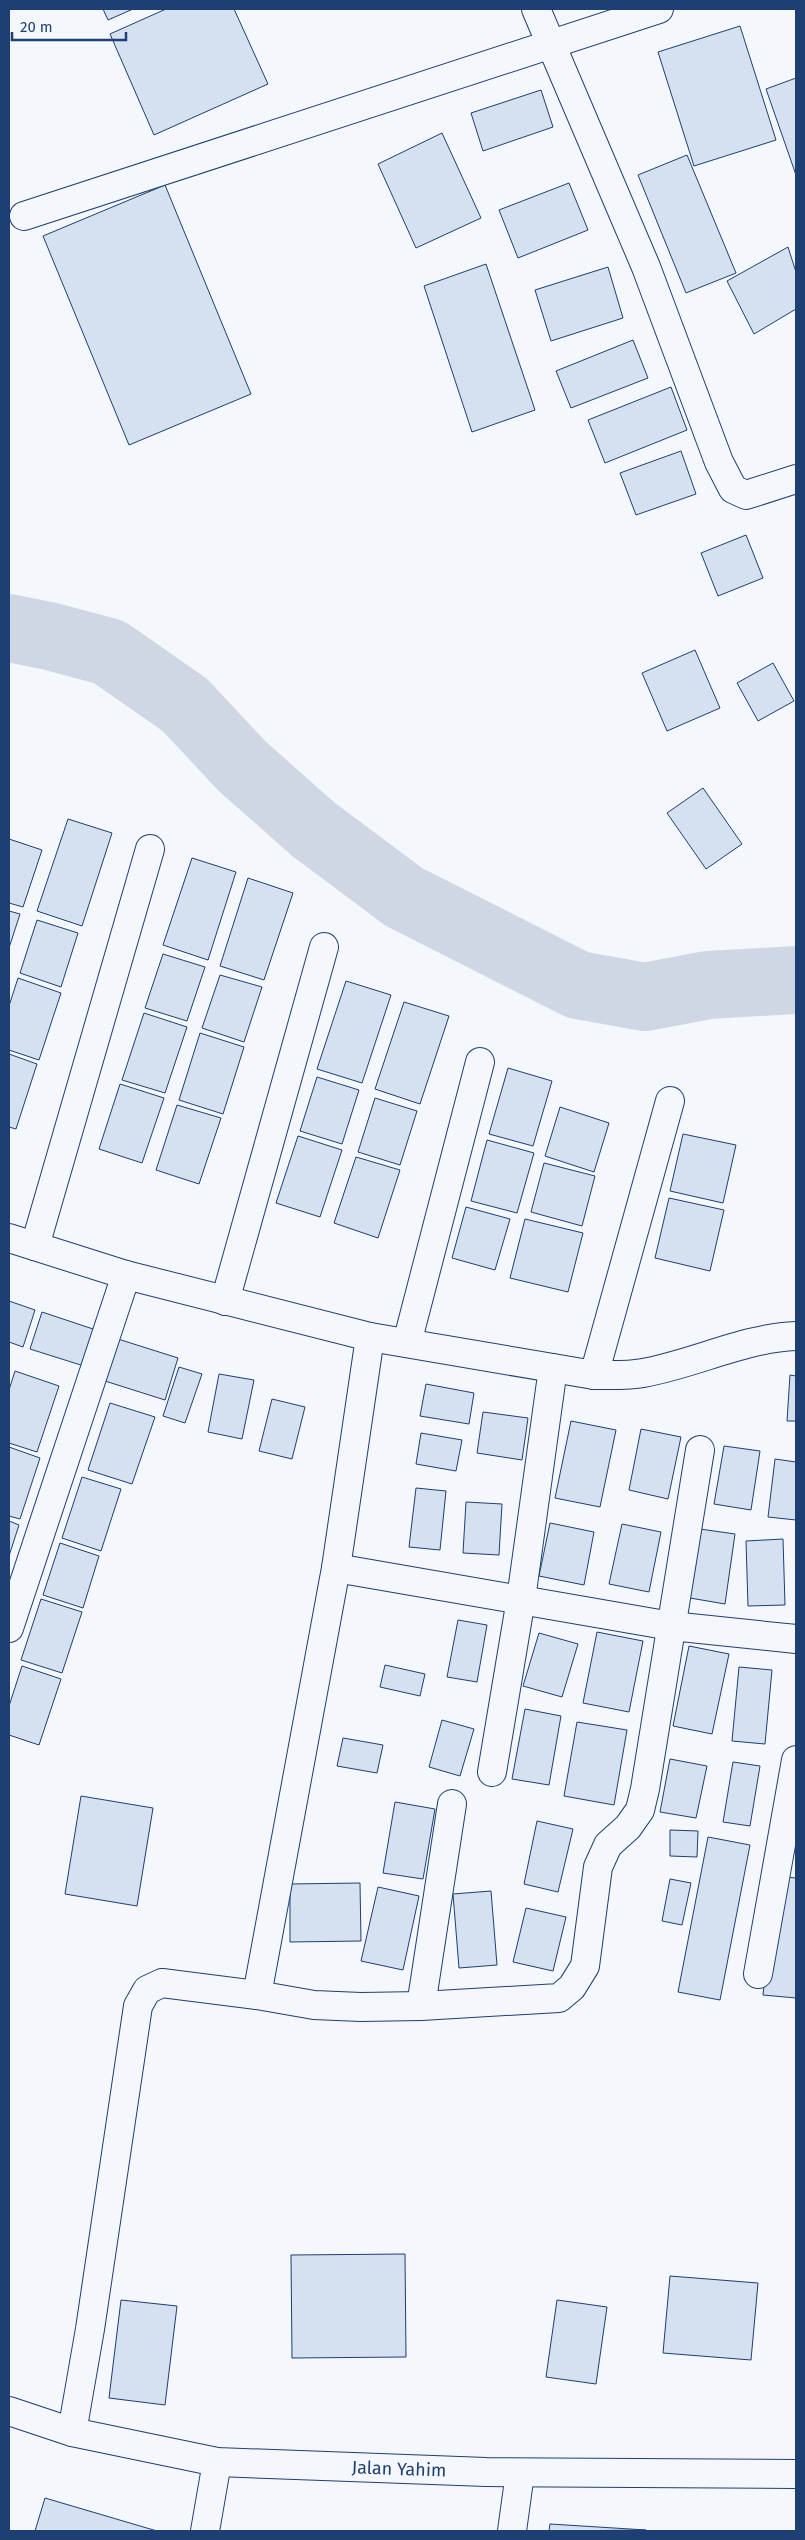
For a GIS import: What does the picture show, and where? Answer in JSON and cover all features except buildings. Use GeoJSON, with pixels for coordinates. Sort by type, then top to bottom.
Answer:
{"type":"FeatureCollection","features":[{"type":"Feature","properties":{"kind":"street"},"geometry":{"type":"LineString","coordinates":[[536,9],[646,267],[719,462],[733,489],[746,496],[796,478]]}},
{"type":"Feature","properties":{"kind":"street"},"geometry":{"type":"LineString","coordinates":[[24,216],[659,9]]}},
{"type":"Feature","properties":{"kind":"street"},"geometry":{"type":"LineString","coordinates":[[35,1246],[150,849]]}},
{"type":"Feature","properties":{"kind":"street"},"geometry":{"type":"LineString","coordinates":[[225,1301],[324,947]]}},
{"type":"Feature","properties":{"kind":"street"},"geometry":{"type":"LineString","coordinates":[[407,1343],[480,1062]]}},
{"type":"Feature","properties":{"kind":"street"},"geometry":{"type":"LineString","coordinates":[[594,1376],[670,1101]]}},
{"type":"Feature","properties":{"kind":"street"},"geometry":{"type":"LineString","coordinates":[[9,1238],[126,1274],[370,1337],[594,1376],[645,1373],[706,1355],[796,1336]]}},
{"type":"Feature","properties":{"kind":"street"},"geometry":{"type":"LineString","coordinates":[[9,1628],[126,1274]]}},
{"type":"Feature","properties":{"kind":"street"},"geometry":{"type":"LineString","coordinates":[[257,1995],[336,1568],[370,1337]]}},
{"type":"Feature","properties":{"kind":"street"},"geometry":{"type":"LineString","coordinates":[[492,1772],[520,1599],[553,1368]]}},
{"type":"Feature","properties":{"kind":"street"},"geometry":{"type":"LineString","coordinates":[[72,2432],[90,2329],[138,2006],[147,1990],[162,1983],[257,1995],[314,2005],[422,2006],[559,1998],[572,1987],[579,1977],[584,1966],[598,1867],[608,1845],[628,1827],[640,1810],[700,1450]]}},
{"type":"Feature","properties":{"kind":"street"},"geometry":{"type":"LineString","coordinates":[[336,1568],[670,1626],[796,1639]]}},
{"type":"Feature","properties":{"kind":"street"},"geometry":{"type":"LineString","coordinates":[[758,1974],[796,1760]]}},
{"type":"Feature","properties":{"kind":"street"},"geometry":{"type":"LineString","coordinates":[[422,2006],[452,1804]]}},
{"type":"Feature","properties":{"kind":"street","name":"Jalan Yahim"},"geometry":{"type":"LineString","coordinates":[[9,2411],[72,2432],[217,2462],[520,2473],[796,2474]]}},
{"type":"Feature","properties":{"kind":"street"},"geometry":{"type":"LineString","coordinates":[[205,2531],[217,2462]]}},
{"type":"Feature","properties":{"kind":"street"},"geometry":{"type":"LineString","coordinates":[[512,2531],[520,2473]]}},
{"type":"Feature","properties":{"kind":"waterway"},"geometry":{"type":"LineString","coordinates":[[9,628],[49,636],[109,652],[185,705],[242,766],[313,829],[404,897],[578,985],[645,997],[708,985],[796,980]]}}]}
